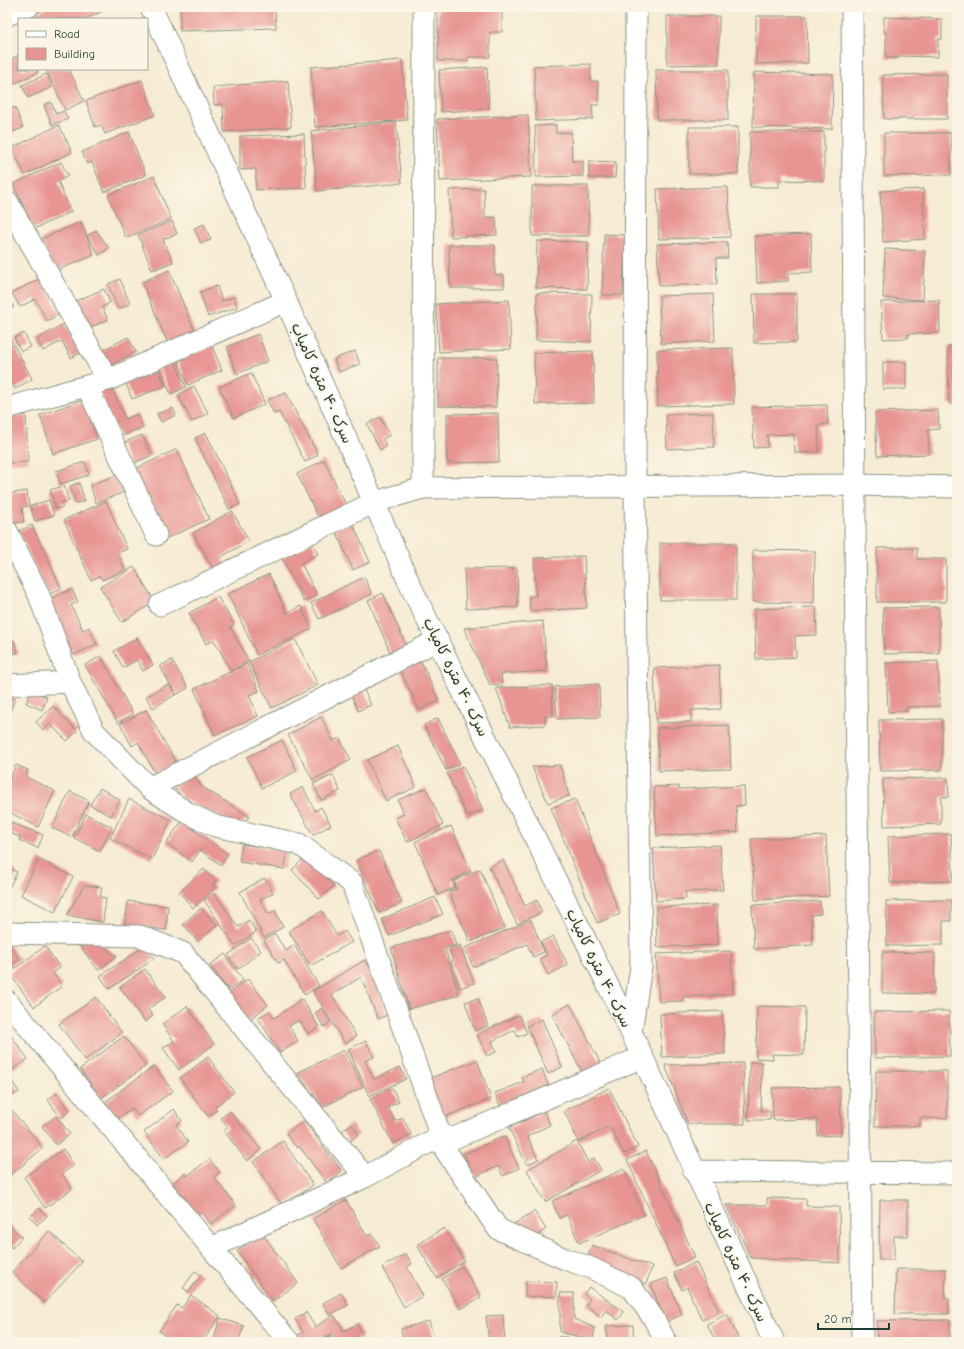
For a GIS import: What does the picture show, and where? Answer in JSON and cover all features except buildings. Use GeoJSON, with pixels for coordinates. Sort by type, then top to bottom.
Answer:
{"type":"FeatureCollection","features":[{"type":"Feature","properties":{"kind":"street"},"geometry":{"type":"LineString","coordinates":[[7,14],[28,7]]}},
{"type":"Feature","properties":{"kind":"street","name":"سرک ۴۰ متره کامیاب"},"geometry":{"type":"LineString","coordinates":[[151,7],[286,301],[411,587],[631,1032],[693,1171],[774,1342]]}},
{"type":"Feature","properties":{"kind":"street"},"geometry":{"type":"LineString","coordinates":[[423,488],[424,7]]}},
{"type":"Feature","properties":{"kind":"street"},"geometry":{"type":"LineString","coordinates":[[631,1032],[641,967],[635,486],[636,7]]}},
{"type":"Feature","properties":{"kind":"street"},"geometry":{"type":"LineString","coordinates":[[852,7],[862,1172],[862,1342]]}},
{"type":"Feature","properties":{"kind":"street"},"geometry":{"type":"LineString","coordinates":[[7,201],[108,380]]}},
{"type":"Feature","properties":{"kind":"street"},"geometry":{"type":"LineString","coordinates":[[7,408],[108,380],[286,301]]}},
{"type":"Feature","properties":{"kind":"street"},"geometry":{"type":"LineString","coordinates":[[87,386],[156,535]]}},
{"type":"Feature","properties":{"kind":"street"},"geometry":{"type":"LineString","coordinates":[[160,605],[375,502],[423,488],[855,484],[957,487]]}},
{"type":"Feature","properties":{"kind":"street"},"geometry":{"type":"LineString","coordinates":[[7,531],[38,595],[70,682],[94,730],[149,788],[188,813],[215,826],[299,844],[352,883],[446,1151],[498,1228],[565,1259],[591,1268],[632,1288],[654,1318],[666,1342]]}},
{"type":"Feature","properties":{"kind":"street"},"geometry":{"type":"LineString","coordinates":[[149,788],[438,640]]}},
{"type":"Feature","properties":{"kind":"street"},"geometry":{"type":"LineString","coordinates":[[7,685],[70,682]]}},
{"type":"Feature","properties":{"kind":"street"},"geometry":{"type":"LineString","coordinates":[[7,933],[140,936],[183,953],[365,1177]]}},
{"type":"Feature","properties":{"kind":"street"},"geometry":{"type":"LineString","coordinates":[[7,1001],[289,1342]]}},
{"type":"Feature","properties":{"kind":"street"},"geometry":{"type":"LineString","coordinates":[[211,1248],[365,1177],[441,1136],[454,1138],[642,1057]]}},
{"type":"Feature","properties":{"kind":"street"},"geometry":{"type":"LineString","coordinates":[[693,1171],[957,1173]]}}]}
